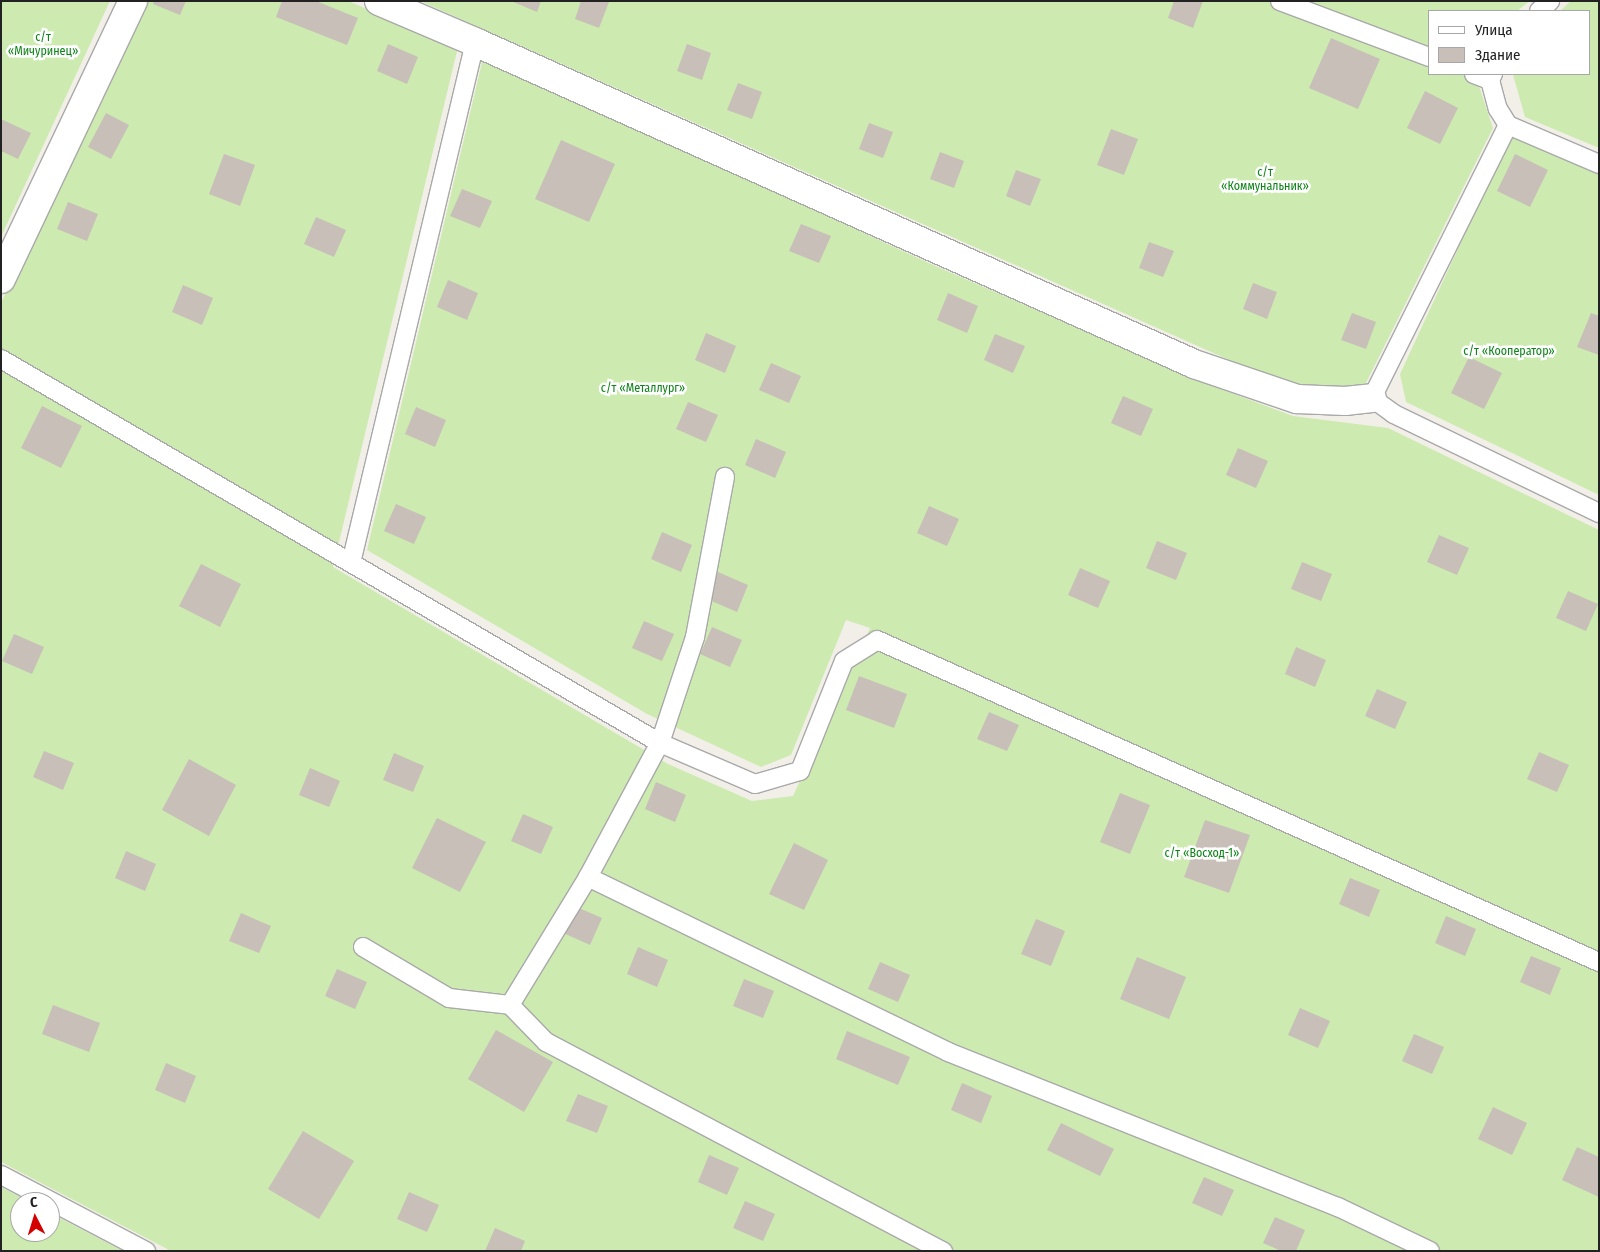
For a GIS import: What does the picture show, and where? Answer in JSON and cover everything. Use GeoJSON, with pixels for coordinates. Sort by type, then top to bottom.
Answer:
{"type":"FeatureCollection","features":[{"type":"Feature","properties":{"kind":"street"},"geometry":{"type":"LineString","coordinates":[[1,279],[133,1]]}},
{"type":"Feature","properties":{"kind":"street"},"geometry":{"type":"LineString","coordinates":[[379,1],[475,42],[1194,364],[1297,399],[1345,401],[1372,398]]}},
{"type":"Feature","properties":{"kind":"lane"},"geometry":{"type":"LineString","coordinates":[[1280,1],[1428,57]]}},
{"type":"Feature","properties":{"kind":"lane"},"geometry":{"type":"LineString","coordinates":[[1540,10],[1550,1]]}},
{"type":"Feature","properties":{"kind":"lane"},"geometry":{"type":"LineString","coordinates":[[351,563],[475,42]]}},
{"type":"Feature","properties":{"kind":"lane"},"geometry":{"type":"LineString","coordinates":[[1486,76],[1498,109],[1508,125],[1599,164]]}},
{"type":"Feature","properties":{"kind":"lane"},"geometry":{"type":"LineString","coordinates":[[1508,125],[1372,398],[1394,414],[1599,513]]}},
{"type":"Feature","properties":{"kind":"lane"},"geometry":{"type":"LineString","coordinates":[[1,359],[660,743],[755,784],[800,771],[844,661],[877,640],[1599,962]]}},
{"type":"Feature","properties":{"kind":"lane"},"geometry":{"type":"LineString","coordinates":[[510,1004],[588,877],[660,743],[695,637],[725,477]]}},
{"type":"Feature","properties":{"kind":"lane"},"geometry":{"type":"LineString","coordinates":[[588,877],[948,1052],[1338,1207],[1430,1251]]}},
{"type":"Feature","properties":{"kind":"lane"},"geometry":{"type":"LineString","coordinates":[[363,947],[449,998],[510,1004],[546,1042],[943,1251]]}},
{"type":"Feature","properties":{"kind":"lane"},"geometry":{"type":"LineString","coordinates":[[1,1175],[146,1251]]}},
{"type":"Feature","properties":{"kind":"green space","name":"с/т «Мичуринец»"},"geometry":{"type":"Polygon","coordinates":[[[1,1],[110,1],[1,237],[1,1]]]}},
{"type":"Feature","properties":{"kind":"green space","name":"с/т «Восход-1»"},"geometry":{"type":"Polygon","coordinates":[[[145,1],[348,1],[458,47],[333,567],[668,764],[752,801],[793,796],[870,628],[846,620],[791,755],[761,767],[647,714],[367,550],[483,58],[931,264],[1189,377],[1293,416],[1388,428],[1599,530],[1599,1251],[171,1251],[1,1162],[1,303],[145,1]]]}},
{"type":"Feature","properties":{"kind":"green space","name":"с/т «Коммунальник»"},"geometry":{"type":"Polygon","coordinates":[[[420,1],[1530,1],[1518,10],[1428,10],[1428,75],[1477,75],[1493,128],[1363,389],[1297,390],[420,1]]]}},
{"type":"Feature","properties":{"kind":"green space"},"geometry":{"type":"Polygon","coordinates":[[[1571,1],[1599,1],[1599,148],[1525,117],[1513,75],[1590,75],[1590,10],[1561,10],[1571,1]]]}},
{"type":"Feature","properties":{"kind":"green space","name":"с/т «Кооператор»"},"geometry":{"type":"Polygon","coordinates":[[[1511,134],[1599,171],[1599,495],[1406,402],[1400,374],[1511,134]]]}},
{"type":"Feature","properties":{"kind":"green space"},"geometry":{"type":"Polygon","coordinates":[[[1,1187],[11,1192],[10,1242],[60,1242],[60,1218],[123,1251],[1,1251],[1,1187]]]}},
{"type":"Feature","properties":{"kind":"building"},"geometry":{"type":"Polygon","coordinates":[[[154,1],[186,1],[180,15],[153,4],[154,1]]]}},
{"type":"Feature","properties":{"kind":"building"},"geometry":{"type":"Polygon","coordinates":[[[282,1],[316,1],[358,18],[347,45],[276,17],[282,1]]]}},
{"type":"Feature","properties":{"kind":"building"},"geometry":{"type":"Polygon","coordinates":[[[511,1],[541,1],[537,12],[511,1]]]}},
{"type":"Feature","properties":{"kind":"building"},"geometry":{"type":"Polygon","coordinates":[[[581,1],[609,2],[599,28],[575,19],[581,1]]]}},
{"type":"Feature","properties":{"kind":"building"},"geometry":{"type":"Polygon","coordinates":[[[1174,1],[1203,1],[1193,28],[1168,18],[1174,1]]]}},
{"type":"Feature","properties":{"kind":"building"},"geometry":{"type":"Polygon","coordinates":[[[1331,38],[1380,59],[1358,109],[1309,88],[1331,38]]]}},
{"type":"Feature","properties":{"kind":"building"},"geometry":{"type":"Polygon","coordinates":[[[388,44],[418,57],[407,84],[377,71],[388,44]]]}},
{"type":"Feature","properties":{"kind":"building"},"geometry":{"type":"Polygon","coordinates":[[[687,44],[711,53],[702,80],[677,71],[687,44]]]}},
{"type":"Feature","properties":{"kind":"building"},"geometry":{"type":"Polygon","coordinates":[[[738,83],[762,92],[752,119],[727,110],[738,83]]]}},
{"type":"Feature","properties":{"kind":"building"},"geometry":{"type":"Polygon","coordinates":[[[1425,91],[1458,108],[1440,144],[1407,128],[1425,91]]]}},
{"type":"Feature","properties":{"kind":"building"},"geometry":{"type":"Polygon","coordinates":[[[106,113],[129,125],[111,159],[88,147],[106,113]]]}},
{"type":"Feature","properties":{"kind":"building"},"geometry":{"type":"Polygon","coordinates":[[[1,119],[31,133],[18,159],[1,151],[1,119]]]}},
{"type":"Feature","properties":{"kind":"building"},"geometry":{"type":"Polygon","coordinates":[[[869,123],[893,132],[883,158],[859,149],[869,123]]]}},
{"type":"Feature","properties":{"kind":"building"},"geometry":{"type":"Polygon","coordinates":[[[1111,129],[1138,139],[1124,175],[1097,165],[1111,129]]]}},
{"type":"Feature","properties":{"kind":"building"},"geometry":{"type":"Polygon","coordinates":[[[561,140],[615,164],[589,222],[535,199],[561,140]]]}},
{"type":"Feature","properties":{"kind":"building"},"geometry":{"type":"Polygon","coordinates":[[[940,152],[964,161],[954,188],[930,179],[940,152]]]}},
{"type":"Feature","properties":{"kind":"building"},"geometry":{"type":"Polygon","coordinates":[[[224,154],[255,165],[240,206],[209,194],[224,154]]]}},
{"type":"Feature","properties":{"kind":"building"},"geometry":{"type":"Polygon","coordinates":[[[1515,154],[1548,170],[1530,207],[1497,191],[1515,154]]]}},
{"type":"Feature","properties":{"kind":"building"},"geometry":{"type":"Polygon","coordinates":[[[1016,170],[1041,179],[1030,206],[1006,196],[1016,170]]]}},
{"type":"Feature","properties":{"kind":"building"},"geometry":{"type":"Polygon","coordinates":[[[462,189],[492,201],[480,228],[450,216],[462,189]]]}},
{"type":"Feature","properties":{"kind":"building"},"geometry":{"type":"Polygon","coordinates":[[[68,202],[98,214],[87,241],[57,229],[68,202]]]}},
{"type":"Feature","properties":{"kind":"building"},"geometry":{"type":"Polygon","coordinates":[[[316,217],[346,230],[334,257],[304,244],[316,217]]]}},
{"type":"Feature","properties":{"kind":"building"},"geometry":{"type":"Polygon","coordinates":[[[801,224],[831,236],[819,263],[789,251],[801,224]]]}},
{"type":"Feature","properties":{"kind":"building"},"geometry":{"type":"Polygon","coordinates":[[[1149,242],[1174,251],[1163,277],[1139,268],[1149,242]]]}},
{"type":"Feature","properties":{"kind":"building"},"geometry":{"type":"Polygon","coordinates":[[[448,280],[478,293],[467,320],[437,307],[448,280]]]}},
{"type":"Feature","properties":{"kind":"building"},"geometry":{"type":"Polygon","coordinates":[[[1253,283],[1277,292],[1267,319],[1243,309],[1253,283]]]}},
{"type":"Feature","properties":{"kind":"building"},"geometry":{"type":"Polygon","coordinates":[[[183,285],[213,298],[202,325],[172,312],[183,285]]]}},
{"type":"Feature","properties":{"kind":"building"},"geometry":{"type":"Polygon","coordinates":[[[948,293],[978,306],[967,333],[937,320],[948,293]]]}},
{"type":"Feature","properties":{"kind":"building"},"geometry":{"type":"Polygon","coordinates":[[[1352,313],[1376,322],[1366,349],[1341,340],[1352,313]]]}},
{"type":"Feature","properties":{"kind":"building"},"geometry":{"type":"Polygon","coordinates":[[[1591,313],[1599,316],[1599,355],[1577,347],[1591,313]]]}},
{"type":"Feature","properties":{"kind":"building"},"geometry":{"type":"Polygon","coordinates":[[[706,333],[736,346],[725,373],[695,360],[706,333]]]}},
{"type":"Feature","properties":{"kind":"building"},"geometry":{"type":"Polygon","coordinates":[[[995,334],[1025,346],[1013,373],[984,360],[995,334]]]}},
{"type":"Feature","properties":{"kind":"building"},"geometry":{"type":"Polygon","coordinates":[[[1469,357],[1502,373],[1484,409],[1451,393],[1469,357]]]}},
{"type":"Feature","properties":{"kind":"building"},"geometry":{"type":"Polygon","coordinates":[[[771,363],[801,376],[789,403],[759,390],[771,363]]]}},
{"type":"Feature","properties":{"kind":"building"},"geometry":{"type":"Polygon","coordinates":[[[1123,396],[1153,409],[1141,436],[1111,423],[1123,396]]]}},
{"type":"Feature","properties":{"kind":"building"},"geometry":{"type":"Polygon","coordinates":[[[688,402],[718,415],[706,442],[676,429],[688,402]]]}},
{"type":"Feature","properties":{"kind":"building"},"geometry":{"type":"Polygon","coordinates":[[[42,406],[82,426],[61,468],[21,448],[42,406]]]}},
{"type":"Feature","properties":{"kind":"building"},"geometry":{"type":"Polygon","coordinates":[[[416,407],[446,420],[435,447],[405,434],[416,407]]]}},
{"type":"Feature","properties":{"kind":"building"},"geometry":{"type":"Polygon","coordinates":[[[756,439],[786,452],[775,478],[745,465],[756,439]]]}},
{"type":"Feature","properties":{"kind":"building"},"geometry":{"type":"Polygon","coordinates":[[[1238,448],[1268,461],[1256,488],[1226,475],[1238,448]]]}},
{"type":"Feature","properties":{"kind":"building"},"geometry":{"type":"Polygon","coordinates":[[[396,504],[426,517],[414,544],[384,531],[396,504]]]}},
{"type":"Feature","properties":{"kind":"building"},"geometry":{"type":"Polygon","coordinates":[[[929,506],[959,519],[947,546],[917,533],[929,506]]]}},
{"type":"Feature","properties":{"kind":"building"},"geometry":{"type":"Polygon","coordinates":[[[662,532],[692,545],[681,572],[651,559],[662,532]]]}},
{"type":"Feature","properties":{"kind":"building"},"geometry":{"type":"Polygon","coordinates":[[[1439,535],[1469,548],[1457,575],[1427,562],[1439,535]]]}},
{"type":"Feature","properties":{"kind":"building"},"geometry":{"type":"Polygon","coordinates":[[[1157,541],[1187,553],[1176,580],[1146,568],[1157,541]]]}},
{"type":"Feature","properties":{"kind":"building"},"geometry":{"type":"Polygon","coordinates":[[[1302,562],[1332,574],[1321,601],[1291,589],[1302,562]]]}},
{"type":"Feature","properties":{"kind":"building"},"geometry":{"type":"Polygon","coordinates":[[[201,564],[241,584],[220,627],[179,606],[201,564]]]}},
{"type":"Feature","properties":{"kind":"building"},"geometry":{"type":"Polygon","coordinates":[[[1080,568],[1110,581],[1098,608],[1068,595],[1080,568]]]}},
{"type":"Feature","properties":{"kind":"building"},"geometry":{"type":"Polygon","coordinates":[[[718,572],[748,585],[737,612],[707,599],[718,572]]]}},
{"type":"Feature","properties":{"kind":"building"},"geometry":{"type":"Polygon","coordinates":[[[1568,591],[1598,604],[1586,631],[1556,618],[1568,591]]]}},
{"type":"Feature","properties":{"kind":"building"},"geometry":{"type":"Polygon","coordinates":[[[644,621],[674,634],[662,661],[632,648],[644,621]]]}},
{"type":"Feature","properties":{"kind":"building"},"geometry":{"type":"Polygon","coordinates":[[[712,627],[742,640],[730,667],[700,654],[712,627]]]}},
{"type":"Feature","properties":{"kind":"building"},"geometry":{"type":"Polygon","coordinates":[[[14,634],[44,647],[32,674],[2,661],[14,634]]]}},
{"type":"Feature","properties":{"kind":"building"},"geometry":{"type":"Polygon","coordinates":[[[1296,647],[1326,660],[1315,687],[1285,674],[1296,647]]]}},
{"type":"Feature","properties":{"kind":"building"},"geometry":{"type":"Polygon","coordinates":[[[859,676],[907,694],[894,728],[846,710],[859,676]]]}},
{"type":"Feature","properties":{"kind":"building"},"geometry":{"type":"Polygon","coordinates":[[[1377,689],[1407,702],[1395,729],[1365,716],[1377,689]]]}},
{"type":"Feature","properties":{"kind":"building"},"geometry":{"type":"Polygon","coordinates":[[[989,712],[1019,725],[1007,751],[977,739],[989,712]]]}},
{"type":"Feature","properties":{"kind":"building"},"geometry":{"type":"Polygon","coordinates":[[[44,751],[74,763],[63,790],[33,777],[44,751]]]}},
{"type":"Feature","properties":{"kind":"building"},"geometry":{"type":"Polygon","coordinates":[[[1539,752],[1569,765],[1557,792],[1527,779],[1539,752]]]}},
{"type":"Feature","properties":{"kind":"building"},"geometry":{"type":"Polygon","coordinates":[[[394,753],[424,766],[413,792],[383,780],[394,753]]]}},
{"type":"Feature","properties":{"kind":"building"},"geometry":{"type":"Polygon","coordinates":[[[189,759],[236,785],[209,836],[162,810],[189,759]]]}},
{"type":"Feature","properties":{"kind":"building"},"geometry":{"type":"Polygon","coordinates":[[[310,768],[340,781],[329,807],[299,795],[310,768]]]}},
{"type":"Feature","properties":{"kind":"building"},"geometry":{"type":"Polygon","coordinates":[[[656,782],[686,795],[675,822],[645,809],[656,782]]]}},
{"type":"Feature","properties":{"kind":"building"},"geometry":{"type":"Polygon","coordinates":[[[1120,793],[1150,805],[1130,854],[1100,842],[1120,793]]]}},
{"type":"Feature","properties":{"kind":"building"},"geometry":{"type":"Polygon","coordinates":[[[523,814],[553,827],[541,854],[511,841],[523,814]]]}},
{"type":"Feature","properties":{"kind":"building"},"geometry":{"type":"Polygon","coordinates":[[[437,818],[486,842],[460,892],[412,868],[437,818]]]}},
{"type":"Feature","properties":{"kind":"building"},"geometry":{"type":"Polygon","coordinates":[[[1205,820],[1250,835],[1229,893],[1184,877],[1205,820]]]}},
{"type":"Feature","properties":{"kind":"building"},"geometry":{"type":"Polygon","coordinates":[[[794,843],[828,860],[804,910],[769,894],[794,843]]]}},
{"type":"Feature","properties":{"kind":"building"},"geometry":{"type":"Polygon","coordinates":[[[126,851],[156,864],[145,891],[115,878],[126,851]]]}},
{"type":"Feature","properties":{"kind":"building"},"geometry":{"type":"Polygon","coordinates":[[[1350,878],[1380,890],[1369,917],[1339,904],[1350,878]]]}},
{"type":"Feature","properties":{"kind":"building"},"geometry":{"type":"Polygon","coordinates":[[[572,905],[602,918],[590,945],[561,932],[572,905]]]}},
{"type":"Feature","properties":{"kind":"building"},"geometry":{"type":"Polygon","coordinates":[[[241,913],[271,926],[259,953],[229,941],[241,913]]]}},
{"type":"Feature","properties":{"kind":"building"},"geometry":{"type":"Polygon","coordinates":[[[1446,916],[1476,929],[1465,956],[1435,943],[1446,916]]]}},
{"type":"Feature","properties":{"kind":"building"},"geometry":{"type":"Polygon","coordinates":[[[1036,919],[1065,931],[1051,966],[1021,954],[1036,919]]]}},
{"type":"Feature","properties":{"kind":"building"},"geometry":{"type":"Polygon","coordinates":[[[638,947],[668,960],[657,987],[627,974],[638,947]]]}},
{"type":"Feature","properties":{"kind":"building"},"geometry":{"type":"Polygon","coordinates":[[[1531,956],[1561,968],[1550,995],[1520,982],[1531,956]]]}},
{"type":"Feature","properties":{"kind":"building"},"geometry":{"type":"Polygon","coordinates":[[[1137,957],[1186,977],[1169,1019],[1120,999],[1137,957]]]}},
{"type":"Feature","properties":{"kind":"building"},"geometry":{"type":"Polygon","coordinates":[[[880,962],[910,975],[898,1002],[868,989],[880,962]]]}},
{"type":"Feature","properties":{"kind":"building"},"geometry":{"type":"Polygon","coordinates":[[[337,969],[367,982],[355,1009],[325,996],[337,969]]]}},
{"type":"Feature","properties":{"kind":"building"},"geometry":{"type":"Polygon","coordinates":[[[744,979],[774,991],[763,1018],[733,1006],[744,979]]]}},
{"type":"Feature","properties":{"kind":"building"},"geometry":{"type":"Polygon","coordinates":[[[53,1005],[100,1023],[89,1052],[42,1034],[53,1005]]]}},
{"type":"Feature","properties":{"kind":"building"},"geometry":{"type":"Polygon","coordinates":[[[1300,1008],[1330,1021],[1318,1048],[1288,1035],[1300,1008]]]}},
{"type":"Feature","properties":{"kind":"building"},"geometry":{"type":"Polygon","coordinates":[[[496,1030],[553,1062],[524,1112],[468,1079],[496,1030]]]}},
{"type":"Feature","properties":{"kind":"building"},"geometry":{"type":"Polygon","coordinates":[[[847,1031],[910,1057],[898,1085],[836,1059],[847,1031]]]}},
{"type":"Feature","properties":{"kind":"building"},"geometry":{"type":"Polygon","coordinates":[[[1414,1034],[1444,1047],[1432,1074],[1402,1061],[1414,1034]]]}},
{"type":"Feature","properties":{"kind":"building"},"geometry":{"type":"Polygon","coordinates":[[[166,1063],[196,1076],[185,1103],[155,1090],[166,1063]]]}},
{"type":"Feature","properties":{"kind":"building"},"geometry":{"type":"Polygon","coordinates":[[[962,1083],[992,1096],[981,1123],[951,1110],[962,1083]]]}},
{"type":"Feature","properties":{"kind":"building"},"geometry":{"type":"Polygon","coordinates":[[[578,1094],[608,1106],[597,1133],[566,1121],[578,1094]]]}},
{"type":"Feature","properties":{"kind":"building"},"geometry":{"type":"Polygon","coordinates":[[[1493,1107],[1527,1123],[1512,1155],[1478,1139],[1493,1107]]]}},
{"type":"Feature","properties":{"kind":"building"},"geometry":{"type":"Polygon","coordinates":[[[1061,1123],[1114,1149],[1100,1176],[1047,1150],[1061,1123]]]}},
{"type":"Feature","properties":{"kind":"building"},"geometry":{"type":"Polygon","coordinates":[[[303,1131],[354,1161],[319,1219],[268,1189],[303,1131]]]}},
{"type":"Feature","properties":{"kind":"building"},"geometry":{"type":"Polygon","coordinates":[[[1577,1147],[1599,1157],[1599,1197],[1562,1180],[1577,1147]]]}},
{"type":"Feature","properties":{"kind":"building"},"geometry":{"type":"Polygon","coordinates":[[[709,1155],[739,1168],[727,1195],[698,1182],[709,1155]]]}},
{"type":"Feature","properties":{"kind":"building"},"geometry":{"type":"Polygon","coordinates":[[[1204,1177],[1234,1190],[1222,1216],[1192,1203],[1204,1177]]]}},
{"type":"Feature","properties":{"kind":"building"},"geometry":{"type":"Polygon","coordinates":[[[409,1192],[439,1205],[427,1232],[397,1219],[409,1192]]]}},
{"type":"Feature","properties":{"kind":"building"},"geometry":{"type":"Polygon","coordinates":[[[745,1201],[775,1214],[763,1241],[733,1228],[745,1201]]]}},
{"type":"Feature","properties":{"kind":"building"},"geometry":{"type":"Polygon","coordinates":[[[1275,1217],[1305,1230],[1296,1251],[1281,1251],[1263,1243],[1275,1217]]]}},
{"type":"Feature","properties":{"kind":"building"},"geometry":{"type":"Polygon","coordinates":[[[495,1228],[525,1241],[521,1251],[485,1251],[495,1228]]]}},
{"type":"Feature","properties":{"kind":"park label","name":"с/т «Металлург»"},"geometry":{"type":"Point","coordinates":[643,389]}}]}
